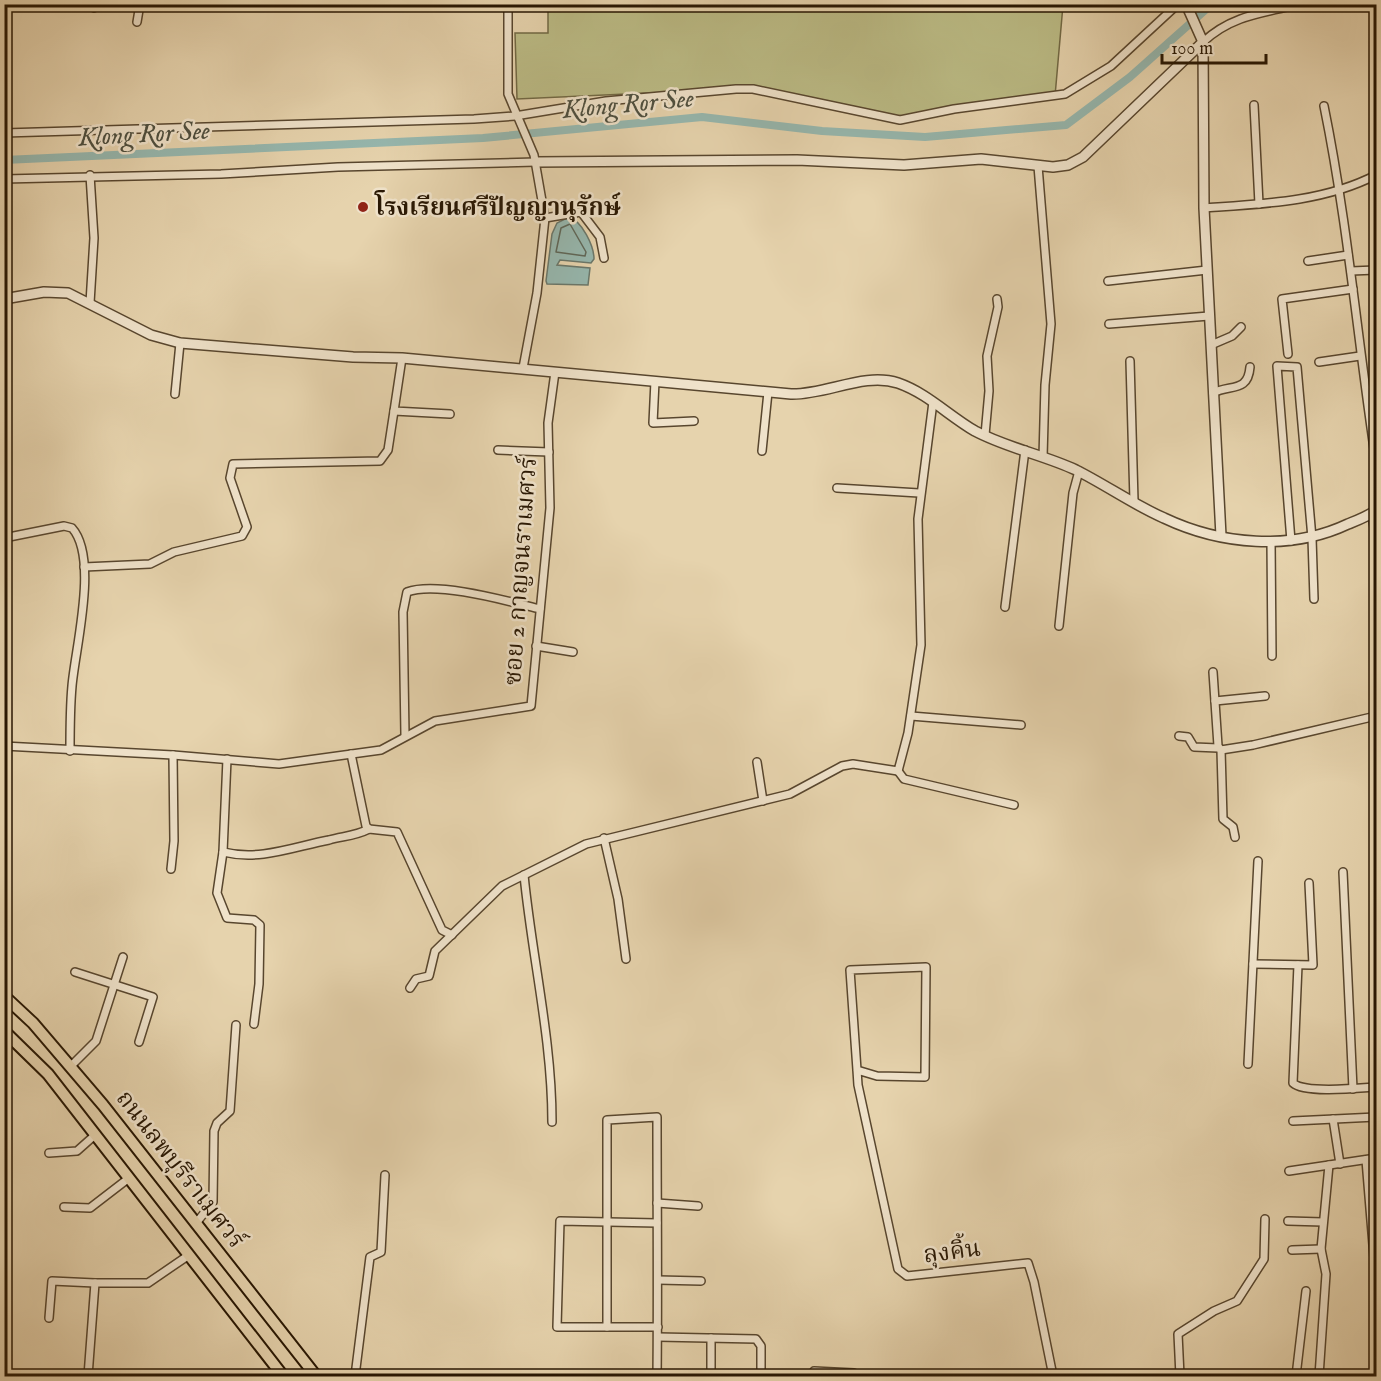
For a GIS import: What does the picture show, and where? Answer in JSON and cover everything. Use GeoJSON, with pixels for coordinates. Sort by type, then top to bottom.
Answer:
{"type":"FeatureCollection","features":[{"type":"Feature","properties":{"kind":"main road","name":"ถนนลพบุรีราเมศวร์"},"geometry":{"type":"LineString","coordinates":[[4,996],[33,1023],[70,1065],[197,1222],[316,1377]]}},
{"type":"Feature","properties":{"kind":"main road","name":"ถนนลพบุรีราเมศวร์"},"geometry":{"type":"LineString","coordinates":[[4,1031],[48,1074],[283,1377]]}},
{"type":"Feature","properties":{"kind":"street"},"geometry":{"type":"LineString","coordinates":[[137,22],[140,4]]}},
{"type":"Feature","properties":{"kind":"street"},"geometry":{"type":"LineString","coordinates":[[508,4],[507,83],[516,118],[535,158],[545,218],[537,293],[524,368]]}},
{"type":"Feature","properties":{"kind":"street"},"geometry":{"type":"LineString","coordinates":[[4,133],[516,118],[606,101],[736,89],[753,89],[900,120],[954,109],[1065,94],[1111,66],[1178,4]]}},
{"type":"Feature","properties":{"kind":"street"},"geometry":{"type":"LineString","coordinates":[[1186,4],[1202,40],[1203,208],[1221,536]]}},
{"type":"Feature","properties":{"kind":"street"},"geometry":{"type":"LineString","coordinates":[[4,179],[221,174],[338,166],[535,158],[797,160],[904,165],[981,159],[1038,166],[1063,166],[1083,158],[1202,40],[1223,25],[1234,20],[1301,4]]}},
{"type":"Feature","properties":{"kind":"street"},"geometry":{"type":"LineString","coordinates":[[1254,105],[1259,204]]}},
{"type":"Feature","properties":{"kind":"street"},"geometry":{"type":"LineString","coordinates":[[1324,106],[1341,192],[1360,356],[1377,462]]}},
{"type":"Feature","properties":{"kind":"street"},"geometry":{"type":"LineString","coordinates":[[1038,166],[1051,324],[1045,385],[1043,457]]}},
{"type":"Feature","properties":{"kind":"street"},"geometry":{"type":"LineString","coordinates":[[1203,208],[1259,204],[1341,192],[1377,175]]}},
{"type":"Feature","properties":{"kind":"street"},"geometry":{"type":"LineString","coordinates":[[90,176],[94,231],[90,303]]}},
{"type":"Feature","properties":{"kind":"street"},"geometry":{"type":"LineString","coordinates":[[545,218],[581,212],[600,237],[604,258]]}},
{"type":"Feature","properties":{"kind":"street"},"geometry":{"type":"LineString","coordinates":[[1308,261],[1348,255]]}},
{"type":"Feature","properties":{"kind":"street"},"geometry":{"type":"LineString","coordinates":[[1108,281],[1208,270]]}},
{"type":"Feature","properties":{"kind":"street"},"geometry":{"type":"LineString","coordinates":[[1351,271],[1377,270]]}},
{"type":"Feature","properties":{"kind":"street"},"geometry":{"type":"LineString","coordinates":[[1288,354],[1282,299],[1353,289]]}},
{"type":"Feature","properties":{"kind":"street"},"geometry":{"type":"LineString","coordinates":[[4,299],[55,292],[68,293],[151,335],[180,343],[524,368],[718,385],[768,392],[816,393],[866,381],[883,380],[906,386],[985,435],[1079,471],[1172,522],[1221,536],[1291,542],[1312,538],[1375,511],[1377,542]]}},
{"type":"Feature","properties":{"kind":"street"},"geometry":{"type":"LineString","coordinates":[[985,435],[989,391],[987,356],[998,308],[997,299]]}},
{"type":"Feature","properties":{"kind":"street"},"geometry":{"type":"LineString","coordinates":[[1109,324],[1209,316]]}},
{"type":"Feature","properties":{"kind":"street"},"geometry":{"type":"LineString","coordinates":[[1211,345],[1232,336],[1241,327]]}},
{"type":"Feature","properties":{"kind":"street"},"geometry":{"type":"LineString","coordinates":[[175,394],[180,343]]}},
{"type":"Feature","properties":{"kind":"street"},"geometry":{"type":"LineString","coordinates":[[1319,362],[1360,356]]}},
{"type":"Feature","properties":{"kind":"street"},"geometry":{"type":"LineString","coordinates":[[84,567],[150,564],[174,552],[236,539],[246,532],[247,527],[230,478],[233,464],[380,461],[388,450],[402,358]]}},
{"type":"Feature","properties":{"kind":"street"},"geometry":{"type":"LineString","coordinates":[[1130,361],[1134,501]]}},
{"type":"Feature","properties":{"kind":"street"},"geometry":{"type":"LineString","coordinates":[[1291,542],[1277,366],[1298,367],[1312,538],[1314,599]]}},
{"type":"Feature","properties":{"kind":"street"},"geometry":{"type":"LineString","coordinates":[[1213,393],[1242,386],[1248,378],[1250,367]]}},
{"type":"Feature","properties":{"kind":"street","name":"ซอย 2 กาญจนราเมศวร์"},"geometry":{"type":"LineString","coordinates":[[4,746],[174,755],[279,764],[381,750],[405,735],[435,721],[531,706],[549,508],[548,423],[555,372]]}},
{"type":"Feature","properties":{"kind":"street"},"geometry":{"type":"LineString","coordinates":[[655,381],[653,423],[694,422]]}},
{"type":"Feature","properties":{"kind":"street"},"geometry":{"type":"LineString","coordinates":[[762,451],[768,392]]}},
{"type":"Feature","properties":{"kind":"street"},"geometry":{"type":"LineString","coordinates":[[898,771],[911,716],[922,634],[918,551],[919,493],[933,402]]}},
{"type":"Feature","properties":{"kind":"street"},"geometry":{"type":"LineString","coordinates":[[394,411],[450,414]]}},
{"type":"Feature","properties":{"kind":"street"},"geometry":{"type":"LineString","coordinates":[[498,450],[549,452]]}},
{"type":"Feature","properties":{"kind":"street"},"geometry":{"type":"LineString","coordinates":[[1005,607],[1025,450]]}},
{"type":"Feature","properties":{"kind":"street"},"geometry":{"type":"LineString","coordinates":[[1059,626],[1073,493],[1079,471]]}},
{"type":"Feature","properties":{"kind":"street"},"geometry":{"type":"LineString","coordinates":[[837,488],[919,493]]}},
{"type":"Feature","properties":{"kind":"street"},"geometry":{"type":"LineString","coordinates":[[4,538],[68,526],[77,534],[84,567],[83,616],[72,688],[70,751]]}},
{"type":"Feature","properties":{"kind":"street"},"geometry":{"type":"LineString","coordinates":[[1271,542],[1272,656]]}},
{"type":"Feature","properties":{"kind":"street"},"geometry":{"type":"LineString","coordinates":[[405,735],[403,612],[407,592],[426,589],[470,592],[540,609]]}},
{"type":"Feature","properties":{"kind":"street"},"geometry":{"type":"LineString","coordinates":[[536,646],[573,652]]}},
{"type":"Feature","properties":{"kind":"street"},"geometry":{"type":"LineString","coordinates":[[1213,672],[1223,819],[1233,827],[1235,837]]}},
{"type":"Feature","properties":{"kind":"street"},"geometry":{"type":"LineString","coordinates":[[1215,701],[1265,696]]}},
{"type":"Feature","properties":{"kind":"street"},"geometry":{"type":"LineString","coordinates":[[911,716],[1021,725]]}},
{"type":"Feature","properties":{"kind":"street"},"geometry":{"type":"LineString","coordinates":[[1179,736],[1188,737],[1195,748],[1220,749],[1253,745],[1377,717]]}},
{"type":"Feature","properties":{"kind":"street"},"geometry":{"type":"LineString","coordinates":[[351,754],[359,804],[369,829]]}},
{"type":"Feature","properties":{"kind":"street"},"geometry":{"type":"LineString","coordinates":[[171,869],[174,841],[174,755]]}},
{"type":"Feature","properties":{"kind":"street"},"geometry":{"type":"LineString","coordinates":[[227,759],[223,852],[217,893],[224,915],[228,919],[254,920],[261,926],[259,984],[254,1024]]}},
{"type":"Feature","properties":{"kind":"street"},"geometry":{"type":"LineString","coordinates":[[756,762],[763,801]]}},
{"type":"Feature","properties":{"kind":"street"},"geometry":{"type":"LineString","coordinates":[[410,988],[416,979],[429,976],[433,954],[502,886],[604,838],[658,828],[790,794],[842,766],[853,764],[898,771],[904,779],[1014,805]]}},
{"type":"Feature","properties":{"kind":"street"},"geometry":{"type":"LineString","coordinates":[[223,852],[240,855],[283,852],[328,840],[352,837],[369,829],[391,829],[397,832],[442,930],[452,935]]}},
{"type":"Feature","properties":{"kind":"street"},"geometry":{"type":"LineString","coordinates":[[604,838],[612,869],[626,959]]}},
{"type":"Feature","properties":{"kind":"street"},"geometry":{"type":"LineString","coordinates":[[1248,1064],[1258,861]]}},
{"type":"Feature","properties":{"kind":"street"},"geometry":{"type":"LineString","coordinates":[[1343,872],[1353,1089]]}},
{"type":"Feature","properties":{"kind":"street"},"geometry":{"type":"LineString","coordinates":[[524,875],[547,1044],[552,1122]]}},
{"type":"Feature","properties":{"kind":"street"},"geometry":{"type":"LineString","coordinates":[[1253,964],[1313,965],[1309,883]]}},
{"type":"Feature","properties":{"kind":"street"},"geometry":{"type":"LineString","coordinates":[[70,1065],[96,1041],[123,957]]}},
{"type":"Feature","properties":{"kind":"street"},"geometry":{"type":"LineString","coordinates":[[1298,965],[1293,1083],[1298,1087],[1353,1089],[1377,1087]]}},
{"type":"Feature","properties":{"kind":"street","name":"ลุงคิ้น"},"geometry":{"type":"LineString","coordinates":[[857,1070],[877,1076],[925,1077],[926,967],[850,970],[857,1070],[864,1122],[898,1271],[910,1276],[1028,1263],[1053,1377]]}},
{"type":"Feature","properties":{"kind":"street"},"geometry":{"type":"LineString","coordinates":[[75,972],[153,997],[139,1042]]}},
{"type":"Feature","properties":{"kind":"street"},"geometry":{"type":"LineString","coordinates":[[197,1222],[213,1202],[214,1131],[217,1123],[230,1111],[236,1024]]}},
{"type":"Feature","properties":{"kind":"street"},"geometry":{"type":"LineString","coordinates":[[607,1327],[607,1120],[657,1117],[657,1377]]}},
{"type":"Feature","properties":{"kind":"street"},"geometry":{"type":"LineString","coordinates":[[1293,1121],[1377,1118]]}},
{"type":"Feature","properties":{"kind":"street"},"geometry":{"type":"LineString","coordinates":[[1333,1119],[1340,1164]]}},
{"type":"Feature","properties":{"kind":"street"},"geometry":{"type":"LineString","coordinates":[[49,1154],[77,1151],[95,1135]]}},
{"type":"Feature","properties":{"kind":"street"},"geometry":{"type":"LineString","coordinates":[[1289,1171],[1377,1158]]}},
{"type":"Feature","properties":{"kind":"street"},"geometry":{"type":"LineString","coordinates":[[1366,1160],[1374,1257]]}},
{"type":"Feature","properties":{"kind":"street"},"geometry":{"type":"LineString","coordinates":[[1319,1377],[1326,1274],[1321,1249],[1329,1165]]}},
{"type":"Feature","properties":{"kind":"street"},"geometry":{"type":"LineString","coordinates":[[356,1377],[370,1257],[381,1252],[386,1175]]}},
{"type":"Feature","properties":{"kind":"street"},"geometry":{"type":"LineString","coordinates":[[64,1207],[93,1207],[129,1178]]}},
{"type":"Feature","properties":{"kind":"street"},"geometry":{"type":"LineString","coordinates":[[657,1203],[698,1206]]}},
{"type":"Feature","properties":{"kind":"street"},"geometry":{"type":"LineString","coordinates":[[1180,1377],[1178,1334],[1238,1299],[1257,1265],[1264,1259],[1264,1219]]}},
{"type":"Feature","properties":{"kind":"street"},"geometry":{"type":"LineString","coordinates":[[657,1223],[560,1221],[558,1327],[658,1328]]}},
{"type":"Feature","properties":{"kind":"street"},"geometry":{"type":"LineString","coordinates":[[1288,1221],[1323,1222]]}},
{"type":"Feature","properties":{"kind":"street"},"geometry":{"type":"LineString","coordinates":[[1292,1250],[1321,1249]]}},
{"type":"Feature","properties":{"kind":"street"},"geometry":{"type":"LineString","coordinates":[[49,1318],[52,1281],[148,1283],[189,1255]]}},
{"type":"Feature","properties":{"kind":"street"},"geometry":{"type":"LineString","coordinates":[[658,1280],[702,1281]]}},
{"type":"Feature","properties":{"kind":"street"},"geometry":{"type":"LineString","coordinates":[[87,1377],[94,1283]]}},
{"type":"Feature","properties":{"kind":"street"},"geometry":{"type":"LineString","coordinates":[[1296,1377],[1306,1291]]}},
{"type":"Feature","properties":{"kind":"street"},"geometry":{"type":"LineString","coordinates":[[658,1337],[758,1340],[761,1346],[761,1377]]}},
{"type":"Feature","properties":{"kind":"street"},"geometry":{"type":"LineString","coordinates":[[711,1338],[711,1377]]}},
{"type":"Feature","properties":{"kind":"street"},"geometry":{"type":"LineString","coordinates":[[814,1377],[814,1371],[854,1373]]}},
{"type":"Feature","properties":{"kind":"green space"},"geometry":{"type":"Polygon","coordinates":[[[548,5],[1063,5],[1055,96],[886,118],[736,89],[517,99],[515,33],[548,33],[548,5]]]}},
{"type":"Feature","properties":{"kind":"water"},"geometry":{"type":"Polygon","coordinates":[[[569,217],[578,223],[586,235],[594,259],[591,263],[560,260],[557,265],[590,268],[588,285],[547,284],[546,281],[552,234],[557,223],[569,217]]]}},
{"type":"Feature","properties":{"kind":"waterway","name":"Klong Ror See"},"geometry":{"type":"LineString","coordinates":[[4,160],[483,138],[702,117],[822,131],[925,137],[1066,125],[1130,77],[1212,4]]}},
{"type":"Feature","properties":{"kind":"place","name":"โรงเรียนศรีปัญญานุรักษ์"},"geometry":{"type":"Point","coordinates":[363,207]}}]}
